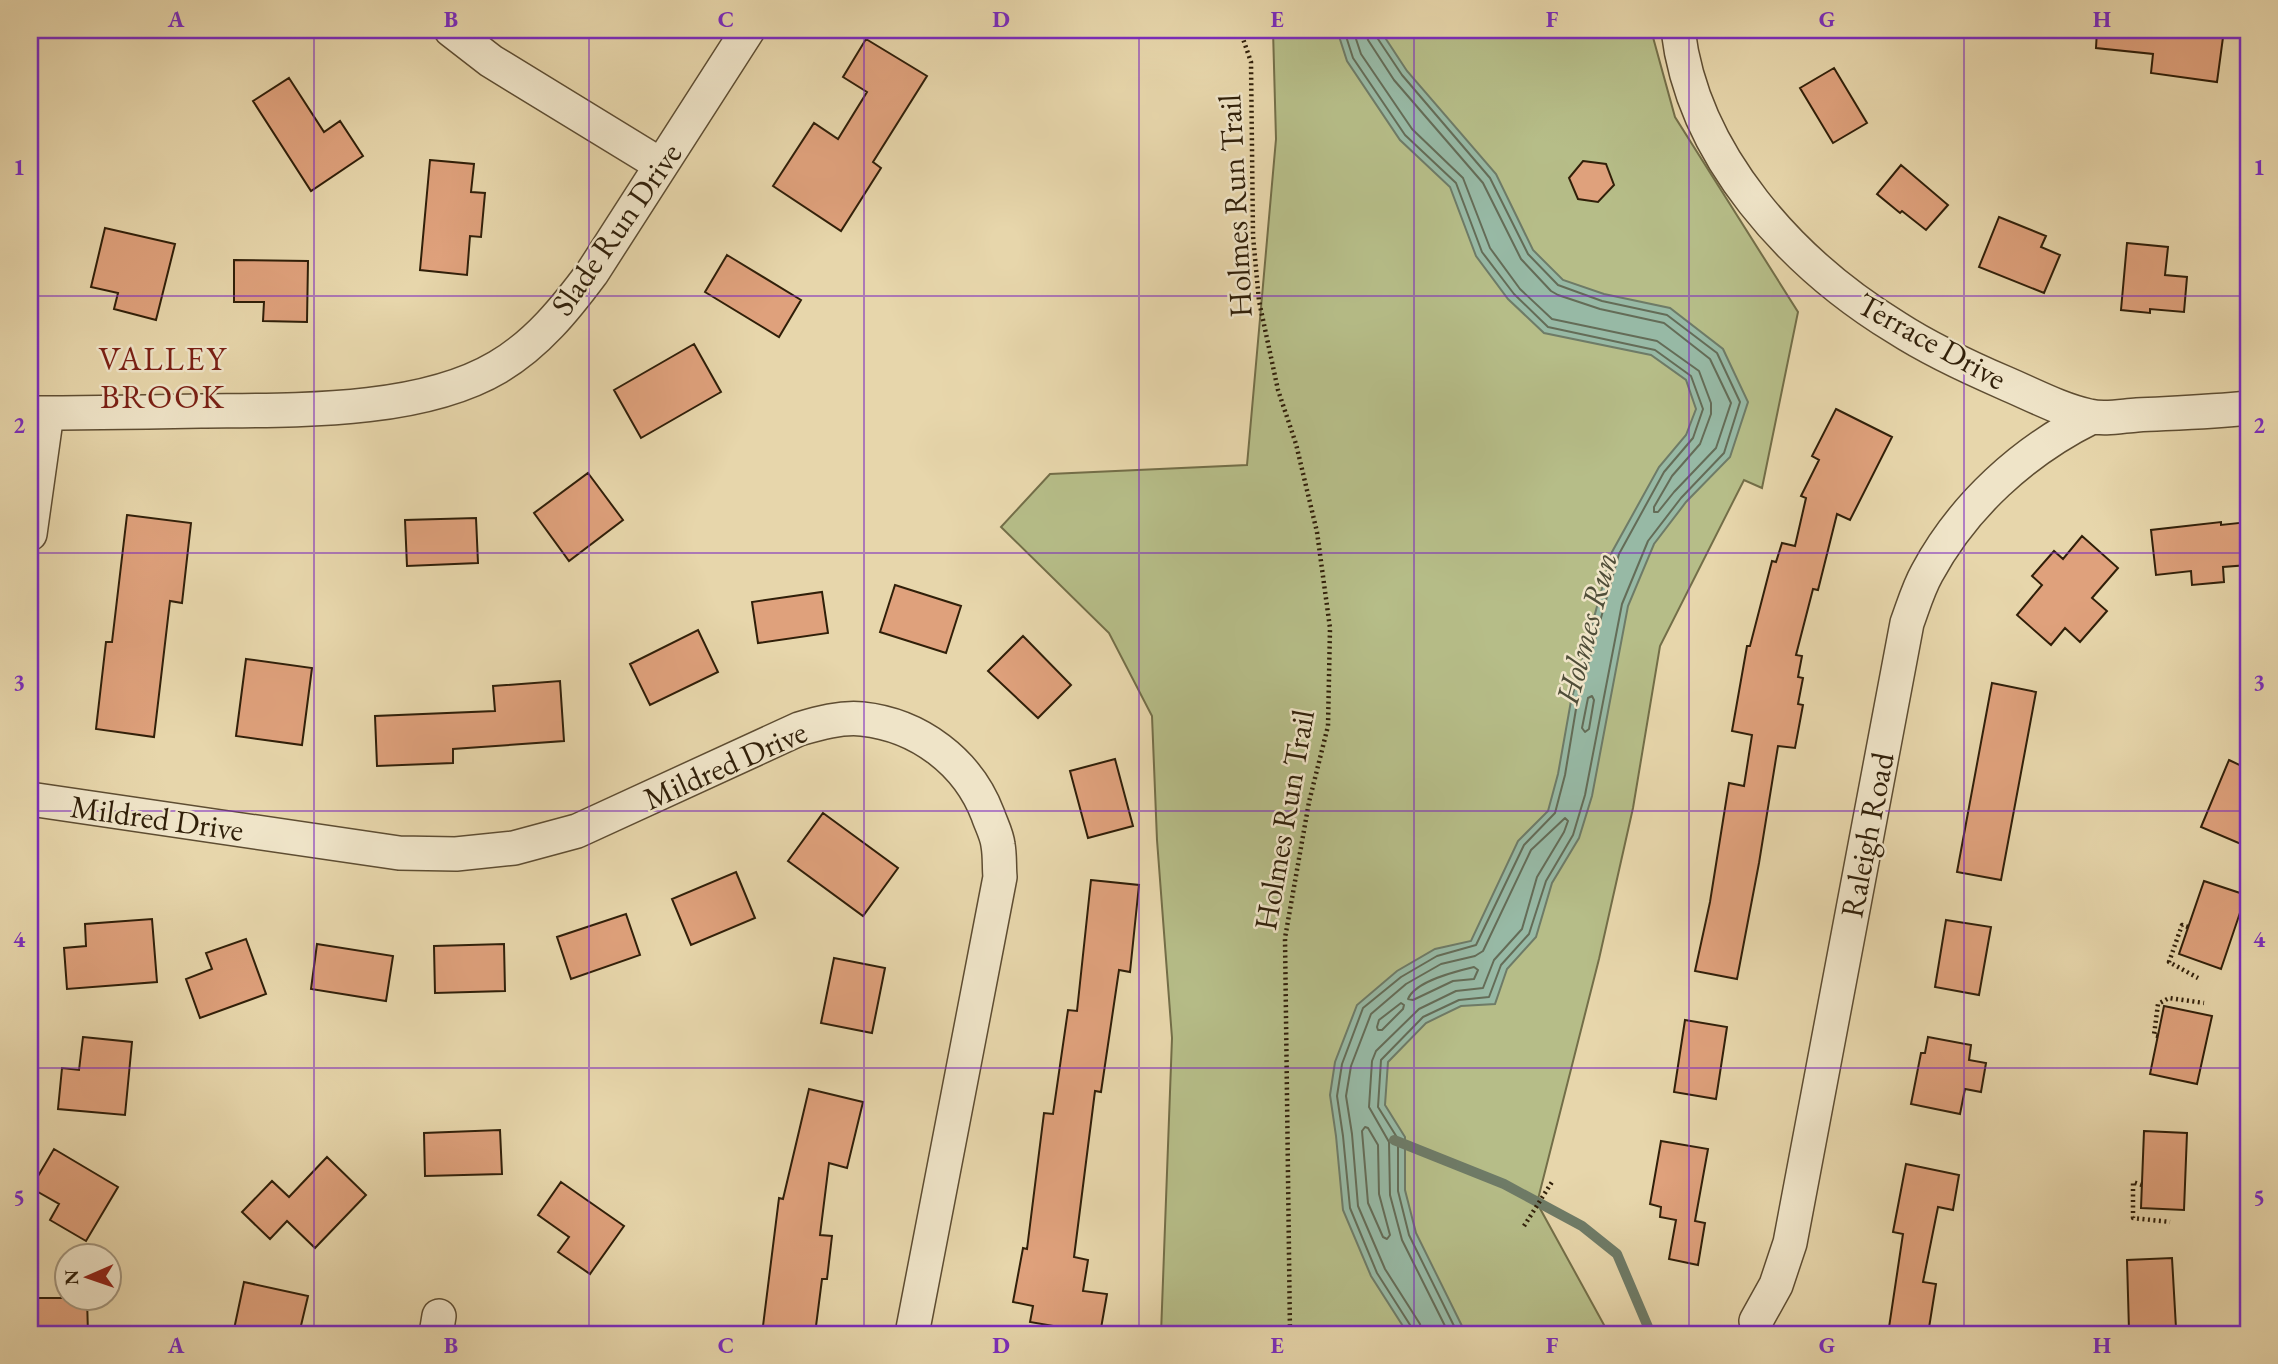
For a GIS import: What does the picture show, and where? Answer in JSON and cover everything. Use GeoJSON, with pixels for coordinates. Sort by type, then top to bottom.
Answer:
{"type":"FeatureCollection","features":[{"type":"Feature","properties":{"kind":"street"},"geometry":{"type":"LineString","coordinates":[[451,30],[491,61],[661,165]]}},
{"type":"Feature","properties":{"kind":"street","name":"Slade Run Drive"},"geometry":{"type":"LineString","coordinates":[[38,413],[293,410],[401,400],[455,387],[499,367],[542,333],[592,273],[748,30]]}},
{"type":"Feature","properties":{"kind":"street","name":"Terrace Drive"},"geometry":{"type":"LineString","coordinates":[[1678,30],[1696,100],[1718,149],[1754,202],[1796,250],[1842,290],[1897,328],[1969,368],[2048,402],[2092,417],[2248,408]]}},
{"type":"Feature","properties":{"kind":"street"},"geometry":{"type":"LineString","coordinates":[[30,534],[38,413]]}},
{"type":"Feature","properties":{"kind":"street","name":"Raleigh Road"},"geometry":{"type":"LineString","coordinates":[[1756,1321],[1776,1285],[1790,1243],[1910,616],[1926,575],[1952,531],[1984,495],[2026,457],[2092,417]]}},
{"type":"Feature","properties":{"kind":"street","name":"Mildred Drive"},"geometry":{"type":"LineString","coordinates":[[30,799],[399,853],[456,854],[514,848],[577,831],[799,729],[821,722],[861,719],[899,728],[933,744],[960,767],[981,797],[998,843],[1000,877],[912,1334]]}},
{"type":"Feature","properties":{"kind":"path","name":"Holmes Run Trail"},"geometry":{"type":"LineString","coordinates":[[1240,30],[1251,62],[1254,236],[1259,301],[1278,390],[1296,444],[1317,532],[1330,628],[1328,726],[1309,802],[1285,938],[1290,1334]]}},
{"type":"Feature","properties":{"kind":"path"},"geometry":{"type":"LineString","coordinates":[[2188,926],[2182,925],[2169,962],[2198,978]]}},
{"type":"Feature","properties":{"kind":"path"},"geometry":{"type":"LineString","coordinates":[[2158,1036],[2154,1035],[2158,1004],[2169,998],[2204,1003]]}},
{"type":"Feature","properties":{"kind":"path"},"geometry":{"type":"LineString","coordinates":[[1524,1226],[1552,1182]]}},
{"type":"Feature","properties":{"kind":"path"},"geometry":{"type":"LineString","coordinates":[[2142,1185],[2133,1182],[2133,1218],[2170,1222]]}},
{"type":"Feature","properties":{"kind":"green space"},"geometry":{"type":"Polygon","coordinates":[[[1273,30],[1651,30],[1675,117],[1798,312],[1762,488],[1744,480],[1660,646],[1633,808],[1599,959],[1537,1203],[1609,1334],[1161,1334],[1172,1038],[1157,840],[1152,716],[1109,633],[1001,527],[1050,474],[1247,465],[1276,139],[1273,30]]]}},
{"type":"Feature","properties":{"kind":"water"},"geometry":{"type":"Polygon","coordinates":[[[1337,30],[1380,30],[1407,71],[1496,174],[1533,250],[1563,280],[1604,294],[1670,308],[1723,349],[1748,402],[1730,457],[1686,502],[1654,544],[1628,606],[1592,796],[1579,838],[1552,883],[1536,937],[1507,969],[1495,1004],[1461,1006],[1426,1023],[1388,1062],[1385,1105],[1405,1137],[1405,1190],[1416,1233],[1466,1334],[1408,1334],[1371,1276],[1343,1210],[1330,1095],[1335,1062],[1357,1005],[1397,971],[1435,949],[1471,941],[1518,841],[1548,811],[1558,774],[1571,701],[1612,552],[1659,467],[1686,435],[1696,409],[1686,380],[1651,355],[1544,333],[1508,299],[1476,256],[1450,187],[1400,140],[1347,61],[1337,30]]]}},
{"type":"Feature","properties":{"kind":"building"},"geometry":{"type":"Polygon","coordinates":[[[2097,30],[2224,30],[2217,82],[2151,73],[2153,54],[2096,48],[2097,30]]]}},
{"type":"Feature","properties":{"kind":"building"},"geometry":{"type":"Polygon","coordinates":[[[866,39],[927,76],[873,162],[881,168],[841,231],[773,186],[814,123],[838,139],[867,92],[843,77],[866,39]]]}},
{"type":"Feature","properties":{"kind":"building"},"geometry":{"type":"Polygon","coordinates":[[[1834,68],[1867,123],[1833,143],[1800,88],[1834,68]]]}},
{"type":"Feature","properties":{"kind":"building"},"geometry":{"type":"Polygon","coordinates":[[[289,78],[324,132],[340,121],[363,156],[311,191],[253,101],[289,78]]]}},
{"type":"Feature","properties":{"kind":"building"},"geometry":{"type":"Polygon","coordinates":[[[430,160],[474,164],[471,192],[485,193],[481,237],[470,236],[467,275],[420,270],[430,160]]]}},
{"type":"Feature","properties":{"kind":"building"},"geometry":{"type":"Polygon","coordinates":[[[1583,161],[1606,164],[1614,185],[1598,202],[1578,199],[1569,178],[1583,161]]]}},
{"type":"Feature","properties":{"kind":"building"},"geometry":{"type":"Polygon","coordinates":[[[1901,165],[1948,205],[1926,230],[1877,194],[1901,165]]]}},
{"type":"Feature","properties":{"kind":"building"},"geometry":{"type":"Polygon","coordinates":[[[1999,217],[2046,236],[2041,247],[2060,255],[2044,293],[1979,267],[1999,217]]]}},
{"type":"Feature","properties":{"kind":"building"},"geometry":{"type":"Polygon","coordinates":[[[105,228],[175,244],[156,320],[114,309],[118,293],[91,287],[105,228]]]}},
{"type":"Feature","properties":{"kind":"building"},"geometry":{"type":"Polygon","coordinates":[[[2127,243],[2168,247],[2165,275],[2187,277],[2184,312],[2121,310],[2127,243]]]}},
{"type":"Feature","properties":{"kind":"building"},"geometry":{"type":"Polygon","coordinates":[[[727,255],[801,300],[779,337],[705,292],[727,255]]]}},
{"type":"Feature","properties":{"kind":"building"},"geometry":{"type":"Polygon","coordinates":[[[234,260],[308,261],[307,322],[263,321],[264,302],[234,302],[234,260]]]}},
{"type":"Feature","properties":{"kind":"building"},"geometry":{"type":"Polygon","coordinates":[[[694,344],[721,392],[641,438],[614,390],[694,344]]]}},
{"type":"Feature","properties":{"kind":"building"},"geometry":{"type":"Polygon","coordinates":[[[1836,409],[1892,437],[1850,520],[1837,514],[1818,590],[1813,589],[1796,655],[1802,656],[1798,677],[1803,678],[1798,704],[1803,705],[1795,748],[1778,746],[1737,979],[1695,971],[1710,902],[1729,783],[1744,786],[1752,735],[1732,731],[1747,646],[1750,646],[1772,561],[1776,562],[1782,543],[1795,546],[1806,498],[1801,496],[1819,460],[1812,456],[1836,409]]]}},
{"type":"Feature","properties":{"kind":"building"},"geometry":{"type":"Polygon","coordinates":[[[588,473],[623,520],[569,561],[534,513],[588,473]]]}},
{"type":"Feature","properties":{"kind":"building"},"geometry":{"type":"Polygon","coordinates":[[[127,515],[191,523],[182,603],[170,601],[154,737],[96,729],[106,642],[112,642],[127,515]]]}},
{"type":"Feature","properties":{"kind":"building"},"geometry":{"type":"Polygon","coordinates":[[[476,518],[478,563],[407,566],[405,520],[476,518]]]}},
{"type":"Feature","properties":{"kind":"building"},"geometry":{"type":"Polygon","coordinates":[[[2221,522],[2221,525],[2248,522],[2248,565],[2223,567],[2224,582],[2192,585],[2191,571],[2156,575],[2151,530],[2221,522]]]}},
{"type":"Feature","properties":{"kind":"building"},"geometry":{"type":"Polygon","coordinates":[[[2082,536],[2118,568],[2092,598],[2107,611],[2080,642],[2065,628],[2051,645],[2017,615],[2042,585],[2032,576],[2054,551],[2063,559],[2082,536]]]}},
{"type":"Feature","properties":{"kind":"building"},"geometry":{"type":"Polygon","coordinates":[[[895,585],[961,606],[946,653],[880,632],[895,585]]]}},
{"type":"Feature","properties":{"kind":"building"},"geometry":{"type":"Polygon","coordinates":[[[822,592],[828,633],[758,643],[752,602],[822,592]]]}},
{"type":"Feature","properties":{"kind":"building"},"geometry":{"type":"Polygon","coordinates":[[[698,630],[718,672],[650,705],[630,664],[698,630]]]}},
{"type":"Feature","properties":{"kind":"building"},"geometry":{"type":"Polygon","coordinates":[[[1023,636],[1071,685],[1038,718],[988,671],[1023,636]]]}},
{"type":"Feature","properties":{"kind":"building"},"geometry":{"type":"Polygon","coordinates":[[[246,659],[312,668],[302,745],[236,736],[246,659]]]}},
{"type":"Feature","properties":{"kind":"building"},"geometry":{"type":"Polygon","coordinates":[[[560,681],[564,741],[453,749],[453,763],[377,766],[375,716],[495,711],[493,686],[560,681]]]}},
{"type":"Feature","properties":{"kind":"building"},"geometry":{"type":"Polygon","coordinates":[[[1992,683],[2036,692],[2001,880],[1957,872],[1992,683]]]}},
{"type":"Feature","properties":{"kind":"building"},"geometry":{"type":"Polygon","coordinates":[[[1115,759],[1133,826],[1088,838],[1070,771],[1115,759]]]}},
{"type":"Feature","properties":{"kind":"building"},"geometry":{"type":"Polygon","coordinates":[[[2229,760],[2248,769],[2248,847],[2201,827],[2229,760]]]}},
{"type":"Feature","properties":{"kind":"building"},"geometry":{"type":"Polygon","coordinates":[[[823,813],[898,868],[863,916],[788,861],[823,813]]]}},
{"type":"Feature","properties":{"kind":"building"},"geometry":{"type":"Polygon","coordinates":[[[736,872],[755,918],[691,945],[672,899],[736,872]]]}},
{"type":"Feature","properties":{"kind":"building"},"geometry":{"type":"Polygon","coordinates":[[[1091,880],[1139,885],[1130,972],[1119,970],[1101,1092],[1095,1091],[1074,1257],[1088,1260],[1083,1291],[1107,1294],[1100,1334],[1030,1322],[1033,1306],[1013,1302],[1023,1248],[1027,1249],[1044,1113],[1053,1114],[1068,1010],[1077,1011],[1091,880]]]}},
{"type":"Feature","properties":{"kind":"building"},"geometry":{"type":"Polygon","coordinates":[[[2204,881],[2246,895],[2221,969],[2179,954],[2204,881]]]}},
{"type":"Feature","properties":{"kind":"building"},"geometry":{"type":"Polygon","coordinates":[[[626,914],[640,955],[571,979],[557,937],[626,914]]]}},
{"type":"Feature","properties":{"kind":"building"},"geometry":{"type":"Polygon","coordinates":[[[152,919],[157,982],[67,989],[64,948],[86,946],[85,924],[152,919]]]}},
{"type":"Feature","properties":{"kind":"building"},"geometry":{"type":"Polygon","coordinates":[[[1946,920],[1991,927],[1979,995],[1935,987],[1946,920]]]}},
{"type":"Feature","properties":{"kind":"building"},"geometry":{"type":"Polygon","coordinates":[[[246,939],[266,994],[200,1018],[186,979],[212,969],[206,953],[246,939]]]}},
{"type":"Feature","properties":{"kind":"building"},"geometry":{"type":"Polygon","coordinates":[[[317,944],[393,956],[386,1001],[311,989],[317,944]]]}},
{"type":"Feature","properties":{"kind":"building"},"geometry":{"type":"Polygon","coordinates":[[[504,944],[505,991],[435,993],[434,946],[504,944]]]}},
{"type":"Feature","properties":{"kind":"building"},"geometry":{"type":"Polygon","coordinates":[[[834,958],[885,968],[872,1033],[821,1023],[834,958]]]}},
{"type":"Feature","properties":{"kind":"building"},"geometry":{"type":"Polygon","coordinates":[[[2164,1006],[2212,1016],[2197,1084],[2150,1074],[2164,1006]]]}},
{"type":"Feature","properties":{"kind":"building"},"geometry":{"type":"Polygon","coordinates":[[[1685,1020],[1727,1027],[1716,1099],[1674,1092],[1685,1020]]]}},
{"type":"Feature","properties":{"kind":"building"},"geometry":{"type":"Polygon","coordinates":[[[83,1037],[132,1042],[125,1115],[58,1109],[62,1068],[79,1070],[83,1037]]]}},
{"type":"Feature","properties":{"kind":"building"},"geometry":{"type":"Polygon","coordinates":[[[1928,1037],[1971,1045],[1969,1060],[1986,1063],[1981,1092],[1965,1089],[1960,1114],[1911,1104],[1921,1053],[1925,1053],[1928,1037]]]}},
{"type":"Feature","properties":{"kind":"building"},"geometry":{"type":"Polygon","coordinates":[[[809,1089],[863,1102],[847,1168],[829,1163],[820,1235],[832,1236],[827,1279],[822,1279],[815,1334],[762,1334],[779,1198],[783,1199],[809,1089]]]}},
{"type":"Feature","properties":{"kind":"building"},"geometry":{"type":"Polygon","coordinates":[[[500,1130],[502,1174],[425,1176],[424,1133],[500,1130]]]}},
{"type":"Feature","properties":{"kind":"building"},"geometry":{"type":"Polygon","coordinates":[[[2144,1131],[2187,1133],[2184,1210],[2141,1208],[2144,1131]]]}},
{"type":"Feature","properties":{"kind":"building"},"geometry":{"type":"Polygon","coordinates":[[[1661,1141],[1708,1149],[1695,1221],[1705,1223],[1698,1265],[1669,1259],[1676,1220],[1660,1217],[1661,1207],[1650,1204],[1661,1141]]]}},
{"type":"Feature","properties":{"kind":"building"},"geometry":{"type":"Polygon","coordinates":[[[54,1149],[118,1187],[86,1241],[50,1220],[59,1204],[31,1188],[54,1149]]]}},
{"type":"Feature","properties":{"kind":"building"},"geometry":{"type":"Polygon","coordinates":[[[327,1157],[366,1195],[315,1248],[287,1221],[270,1239],[242,1212],[272,1181],[289,1197],[327,1157]]]}},
{"type":"Feature","properties":{"kind":"building"},"geometry":{"type":"Polygon","coordinates":[[[1906,1164],[1959,1175],[1953,1210],[1938,1207],[1923,1282],[1936,1284],[1928,1334],[1888,1334],[1903,1234],[1893,1232],[1906,1164]]]}},
{"type":"Feature","properties":{"kind":"building"},"geometry":{"type":"Polygon","coordinates":[[[561,1182],[624,1226],[590,1274],[558,1252],[569,1237],[538,1215],[561,1182]]]}},
{"type":"Feature","properties":{"kind":"building"},"geometry":{"type":"Polygon","coordinates":[[[2172,1258],[2176,1328],[2129,1330],[2127,1260],[2172,1258]]]}},
{"type":"Feature","properties":{"kind":"building"},"geometry":{"type":"Polygon","coordinates":[[[244,1282],[308,1296],[299,1334],[233,1334],[244,1282]]]}},
{"type":"Feature","properties":{"kind":"building"},"geometry":{"type":"Polygon","coordinates":[[[38,1298],[52,1298],[52,1312],[87,1312],[88,1334],[30,1334],[30,1305],[38,1304],[38,1298]]]}},
{"type":"Feature","properties":{"kind":"waterway"},"geometry":{"type":"LineString","coordinates":[[1394,1140],[1504,1184],[1582,1226],[1617,1254],[1651,1334]]}},
{"type":"Feature","properties":{"kind":"district","name":"VALLEY BROOK"},"geometry":{"type":"Point","coordinates":[163,377]}},
{"type":"Feature","properties":{"kind":"water label","name":"Holmes Run"},"geometry":{"type":"Point","coordinates":[1586,628]}}]}
